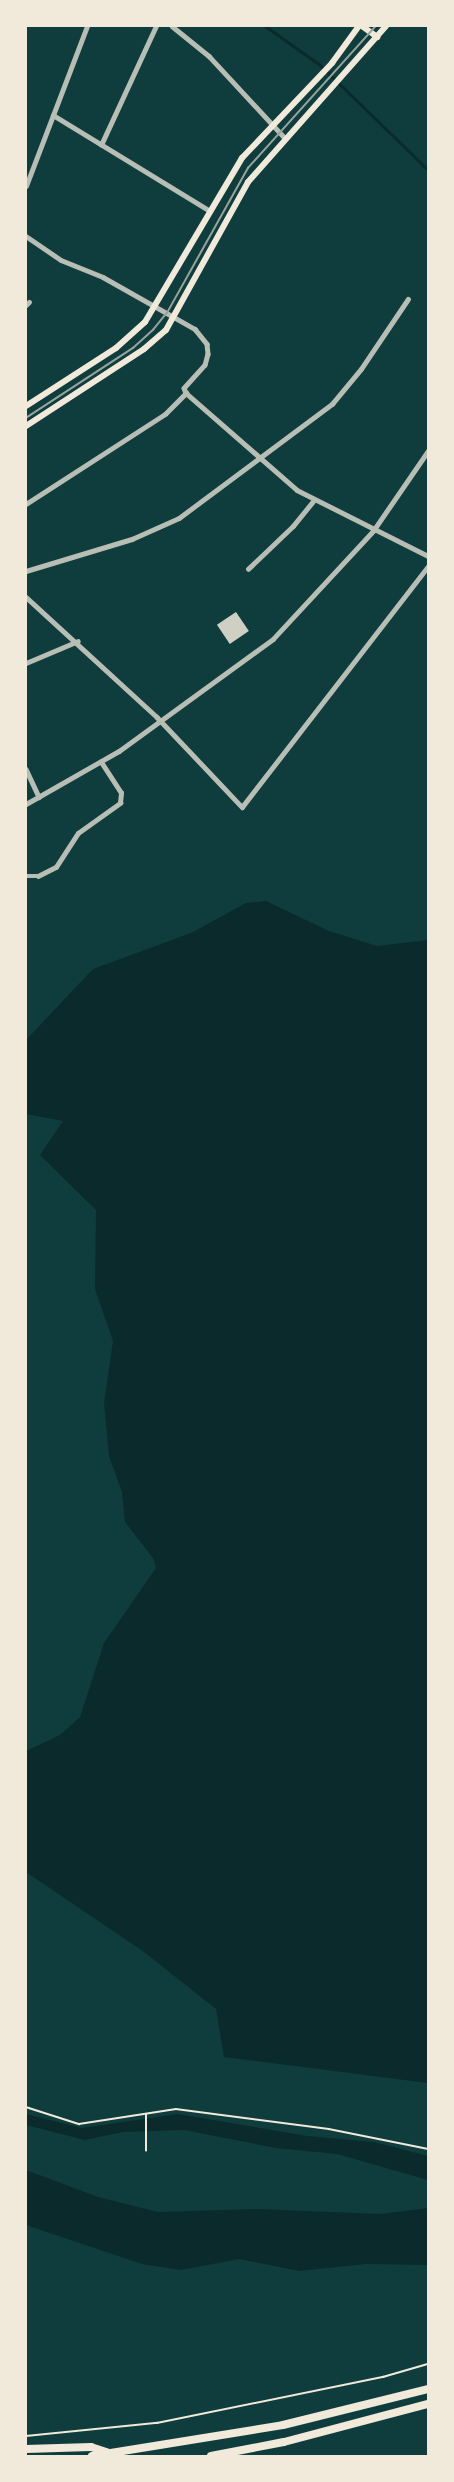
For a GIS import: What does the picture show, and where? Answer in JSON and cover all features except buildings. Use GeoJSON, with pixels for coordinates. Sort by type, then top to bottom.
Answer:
{"type":"FeatureCollection","features":[{"type":"Feature","properties":{"kind":"highway"},"geometry":{"type":"LineString","coordinates":[[92,2457],[283,2425],[429,2389]]}},
{"type":"Feature","properties":{"kind":"highway"},"geometry":{"type":"LineString","coordinates":[[211,2457],[295,2440],[429,2404]]}},
{"type":"Feature","properties":{"kind":"highway"},"geometry":{"type":"LineString","coordinates":[[26,2449],[91,2447],[112,2454]]}},
{"type":"Feature","properties":{"kind":"main road"},"geometry":{"type":"LineString","coordinates":[[26,406],[122,344],[157,306],[242,158],[321,76],[360,26],[376,37]]}},
{"type":"Feature","properties":{"kind":"main road"},"geometry":{"type":"LineString","coordinates":[[26,426],[148,346],[174,317],[245,187],[285,138],[386,26]]}},
{"type":"Feature","properties":{"kind":"street"},"geometry":{"type":"LineString","coordinates":[[26,186],[87,26]]}},
{"type":"Feature","properties":{"kind":"street"},"geometry":{"type":"LineString","coordinates":[[101,145],[156,26]]}},
{"type":"Feature","properties":{"kind":"street"},"geometry":{"type":"LineString","coordinates":[[172,26],[209,56],[271,126],[285,138]]}},
{"type":"Feature","properties":{"kind":"street"},"geometry":{"type":"LineString","coordinates":[[53,115],[210,212]]}},
{"type":"Feature","properties":{"kind":"street"},"geometry":{"type":"LineString","coordinates":[[26,236],[61,260],[157,306],[199,333],[208,348],[207,361],[184,388],[186,393],[257,458],[314,500],[373,531],[429,556]]}},
{"type":"Feature","properties":{"kind":"street"},"geometry":{"type":"LineString","coordinates":[[26,571],[132,539],[179,518],[339,396],[408,299]]}},
{"type":"Feature","properties":{"kind":"street"},"geometry":{"type":"LineString","coordinates":[[26,504],[165,414],[186,393]]}},
{"type":"Feature","properties":{"kind":"street"},"geometry":{"type":"LineString","coordinates":[[26,804],[101,762],[280,632],[373,531],[429,451]]}},
{"type":"Feature","properties":{"kind":"street"},"geometry":{"type":"LineString","coordinates":[[248,569],[293,526],[314,500]]}},
{"type":"Feature","properties":{"kind":"street"},"geometry":{"type":"LineString","coordinates":[[26,597],[78,641],[160,720],[242,807],[429,566]]}},
{"type":"Feature","properties":{"kind":"street"},"geometry":{"type":"LineString","coordinates":[[26,663],[78,641]]}},
{"type":"Feature","properties":{"kind":"street"},"geometry":{"type":"LineString","coordinates":[[26,876],[51,871],[78,833],[120,803],[121,793],[101,762]]}},
{"type":"Feature","properties":{"kind":"street"},"geometry":{"type":"LineString","coordinates":[[26,769],[39,797]]}},
{"type":"Feature","properties":{"kind":"path"},"geometry":{"type":"LineString","coordinates":[[26,2107],[79,2124],[176,2109],[329,2129],[429,2149]]}},
{"type":"Feature","properties":{"kind":"path"},"geometry":{"type":"LineString","coordinates":[[146,2114],[148,2136],[146,2151]]}},
{"type":"Feature","properties":{"kind":"path"},"geometry":{"type":"LineString","coordinates":[[26,2436],[176,2420],[383,2377],[429,2364]]}},
{"type":"Feature","properties":{"kind":"water"},"geometry":{"type":"Polygon","coordinates":[[[266,901],[329,931],[377,946],[428,940],[428,2083],[224,2057],[216,2009],[144,1952],[26,1872],[26,1751],[60,1735],[80,1717],[104,1643],[156,1568],[153,1558],[125,1522],[122,1492],[109,1456],[104,1403],[113,1341],[95,1289],[96,1210],[40,1155],[63,1121],[26,1114],[26,1040],[93,969],[191,933],[246,903],[266,901]]]}},
{"type":"Feature","properties":{"kind":"water"},"geometry":{"type":"Polygon","coordinates":[[[26,2114],[82,2128],[178,2114],[307,2136],[374,2142],[428,2156],[428,2180],[337,2154],[276,2148],[184,2130],[123,2132],[85,2140],[26,2125],[26,2114]]]}},
{"type":"Feature","properties":{"kind":"water"},"geometry":{"type":"Polygon","coordinates":[[[26,2170],[98,2197],[158,2212],[258,2209],[380,2214],[428,2208],[428,2265],[366,2264],[299,2271],[239,2259],[181,2270],[142,2264],[26,2225],[26,2170]]]}},
{"type":"Feature","properties":{"kind":"waterway"},"geometry":{"type":"LineString","coordinates":[[265,26],[320,65],[428,170]]}},
{"type":"Feature","properties":{"kind":"tram line"},"geometry":{"type":"LineString","coordinates":[[26,418],[133,348],[153,330],[167,313],[248,168],[376,26]]}}]}
